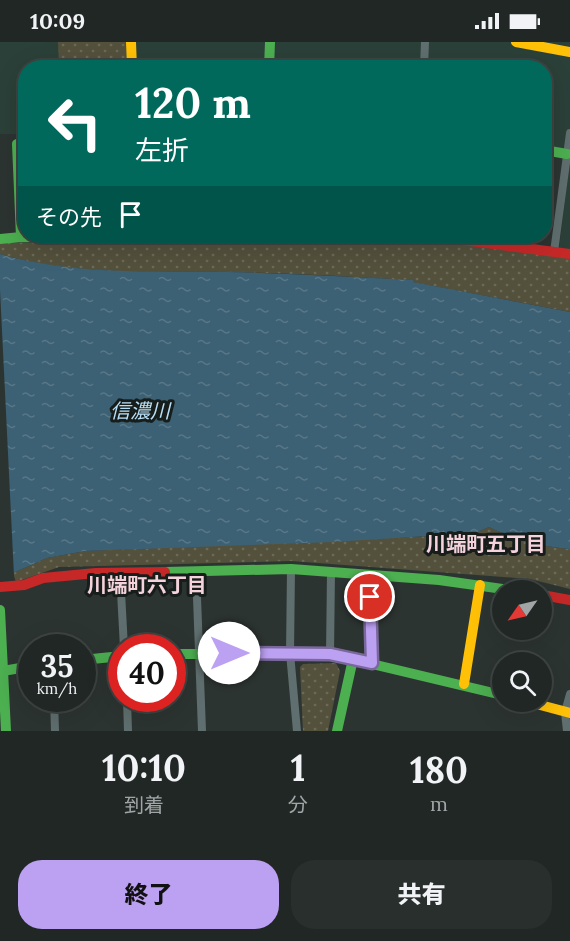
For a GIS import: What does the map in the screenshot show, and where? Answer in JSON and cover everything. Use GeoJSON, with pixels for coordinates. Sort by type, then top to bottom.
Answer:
{"type":"FeatureCollection","features":[{"type":"Feature","properties":{"kind":"main road"},"geometry":{"type":"LineString","coordinates":[[130,42],[131,60]]}},
{"type":"Feature","properties":{"kind":"main road"},"geometry":{"type":"LineString","coordinates":[[270,42],[270,60]]}},
{"type":"Feature","properties":{"kind":"main road"},"geometry":{"type":"LineString","coordinates":[[516,42],[570,52]]}},
{"type":"Feature","properties":{"kind":"main road"},"geometry":{"type":"LineString","coordinates":[[18,144],[18,167]]}},
{"type":"Feature","properties":{"kind":"main road"},"geometry":{"type":"LineString","coordinates":[[552,151],[567,154]]}},
{"type":"Feature","properties":{"kind":"main road"},"geometry":{"type":"LineString","coordinates":[[0,239],[18,237]]}},
{"type":"Feature","properties":{"kind":"main road"},"geometry":{"type":"LineString","coordinates":[[486,243],[570,254]]}},
{"type":"Feature","properties":{"kind":"main road"},"geometry":{"type":"LineString","coordinates":[[0,587],[24,585],[43,578],[120,573],[291,569],[492,587]]}},
{"type":"Feature","properties":{"kind":"main road"},"geometry":{"type":"LineString","coordinates":[[464,684],[480,585]]}},
{"type":"Feature","properties":{"kind":"main road"},"geometry":{"type":"LineString","coordinates":[[552,597],[570,600]]}},
{"type":"Feature","properties":{"kind":"main road"},"geometry":{"type":"LineString","coordinates":[[0,610],[1,671],[6,731]]}},
{"type":"Feature","properties":{"kind":"main road"},"geometry":{"type":"LineString","coordinates":[[186,653],[330,654],[492,692]]}},
{"type":"Feature","properties":{"kind":"main road"},"geometry":{"type":"LineString","coordinates":[[337,731],[353,659]]}},
{"type":"Feature","properties":{"kind":"main road"},"geometry":{"type":"LineString","coordinates":[[1,671],[18,668]]}},
{"type":"Feature","properties":{"kind":"main road"},"geometry":{"type":"LineString","coordinates":[[552,708],[567,712]]}},
{"type":"Feature","properties":{"kind":"street"},"geometry":{"type":"LineString","coordinates":[[424,60],[425,42]]}},
{"type":"Feature","properties":{"kind":"street"},"geometry":{"type":"LineString","coordinates":[[554,252],[570,133]]}},
{"type":"Feature","properties":{"kind":"street"},"geometry":{"type":"LineString","coordinates":[[291,569],[290,653],[297,731]]}},
{"type":"Feature","properties":{"kind":"street"},"geometry":{"type":"LineString","coordinates":[[196,571],[202,731]]}},
{"type":"Feature","properties":{"kind":"street"},"geometry":{"type":"LineString","coordinates":[[330,654],[331,572]]}},
{"type":"Feature","properties":{"kind":"street"},"geometry":{"type":"LineString","coordinates":[[120,573],[123,634]]}},
{"type":"Feature","properties":{"kind":"street"},"geometry":{"type":"LineString","coordinates":[[370,575],[372,663]]}},
{"type":"Feature","properties":{"kind":"street"},"geometry":{"type":"LineString","coordinates":[[567,731],[570,694]]}},
{"type":"Feature","properties":{"kind":"street"},"geometry":{"type":"LineString","coordinates":[[54,712],[55,731]]}},
{"type":"Feature","properties":{"kind":"street"},"geometry":{"type":"LineString","coordinates":[[127,712],[128,731]]}},
{"type":"Feature","properties":{"kind":"shaded area"},"geometry":{"type":"Polygon","coordinates":[[[0,42],[570,42],[570,151],[552,148],[552,60],[18,60],[18,134],[0,134],[0,42]]]}},
{"type":"Feature","properties":{"kind":"shaded area"},"geometry":{"type":"Polygon","coordinates":[[[58,42],[126,42],[127,60],[59,60],[58,42]]]}},
{"type":"Feature","properties":{"kind":"shaded area"},"geometry":{"type":"Polygon","coordinates":[[[570,161],[570,251],[559,249],[570,161]]]}},
{"type":"Feature","properties":{"kind":"shaded area"},"geometry":{"type":"Polygon","coordinates":[[[0,242],[92,245],[457,243],[492,247],[570,258],[570,312],[412,282],[412,280],[274,273],[113,271],[56,266],[0,254],[0,242]]]}},
{"type":"Feature","properties":{"kind":"shaded area"},"geometry":{"type":"Polygon","coordinates":[[[489,527],[528,542],[570,549],[570,589],[552,584],[552,580],[291,561],[59,567],[16,582],[13,573],[47,558],[85,551],[475,533],[489,527]]]}},
{"type":"Feature","properties":{"kind":"shaded area"},"geometry":{"type":"Polygon","coordinates":[[[336,663],[340,671],[328,731],[303,731],[300,667],[303,664],[336,663]]]}},
{"type":"Feature","properties":{"kind":"water","name":"信濃川"},"geometry":{"type":"Polygon","coordinates":[[[0,254],[27,261],[83,269],[296,274],[413,280],[413,282],[570,312],[570,549],[528,542],[489,527],[475,533],[332,542],[85,551],[47,558],[13,573],[0,573],[0,254]]]}},
{"type":"Feature","properties":{"kind":"pier"},"geometry":{"type":"Polygon","coordinates":[[[0,290],[14,576],[0,576],[0,290]]]}},
{"type":"Feature","properties":{"kind":"traffic: fast"},"geometry":{"type":"LineString","coordinates":[[269,60],[270,42]]}},
{"type":"Feature","properties":{"kind":"traffic: fast"},"geometry":{"type":"LineString","coordinates":[[18,144],[18,167]]}},
{"type":"Feature","properties":{"kind":"traffic: fast"},"geometry":{"type":"LineString","coordinates":[[552,151],[567,154]]}},
{"type":"Feature","properties":{"kind":"traffic: fast"},"geometry":{"type":"LineString","coordinates":[[0,239],[18,237]]}},
{"type":"Feature","properties":{"kind":"traffic: fast"},"geometry":{"type":"LineString","coordinates":[[165,572],[291,569],[439,580],[492,587]]}},
{"type":"Feature","properties":{"kind":"traffic: fast"},"geometry":{"type":"LineString","coordinates":[[0,610],[6,731]]}},
{"type":"Feature","properties":{"kind":"traffic: fast"},"geometry":{"type":"LineString","coordinates":[[186,654],[330,654],[492,693]]}},
{"type":"Feature","properties":{"kind":"traffic: fast"},"geometry":{"type":"LineString","coordinates":[[96,659],[108,657]]}},
{"type":"Feature","properties":{"kind":"traffic: fast"},"geometry":{"type":"LineString","coordinates":[[337,731],[353,659]]}},
{"type":"Feature","properties":{"kind":"traffic: fast"},"geometry":{"type":"LineString","coordinates":[[3,671],[18,668]]}},
{"type":"Feature","properties":{"kind":"traffic: slow"},"geometry":{"type":"LineString","coordinates":[[131,42],[132,60]]}},
{"type":"Feature","properties":{"kind":"traffic: slow"},"geometry":{"type":"LineString","coordinates":[[516,42],[570,52]]}},
{"type":"Feature","properties":{"kind":"traffic: slow"},"geometry":{"type":"LineString","coordinates":[[464,684],[480,585]]}},
{"type":"Feature","properties":{"kind":"traffic: slow"},"geometry":{"type":"LineString","coordinates":[[552,708],[570,713]]}},
{"type":"Feature","properties":{"kind":"traffic: jam"},"geometry":{"type":"LineString","coordinates":[[486,243],[570,254]]}},
{"type":"Feature","properties":{"kind":"traffic: jam"},"geometry":{"type":"LineString","coordinates":[[0,587],[24,585],[43,578],[96,573],[165,572]]}},
{"type":"Feature","properties":{"kind":"traffic: jam"},"geometry":{"type":"LineString","coordinates":[[552,597],[570,600]]}},
{"type":"Feature","properties":{"kind":"district","name":"川端町五丁目"},"geometry":{"type":"Point","coordinates":[486,543]}},
{"type":"Feature","properties":{"kind":"district","name":"川端町六丁目"},"geometry":{"type":"Point","coordinates":[147,584]}},
{"type":"Feature","properties":{"kind":"route"},"geometry":{"type":"LineString","coordinates":[[229,653],[330,654],[372,663],[370,597]]}}]}
